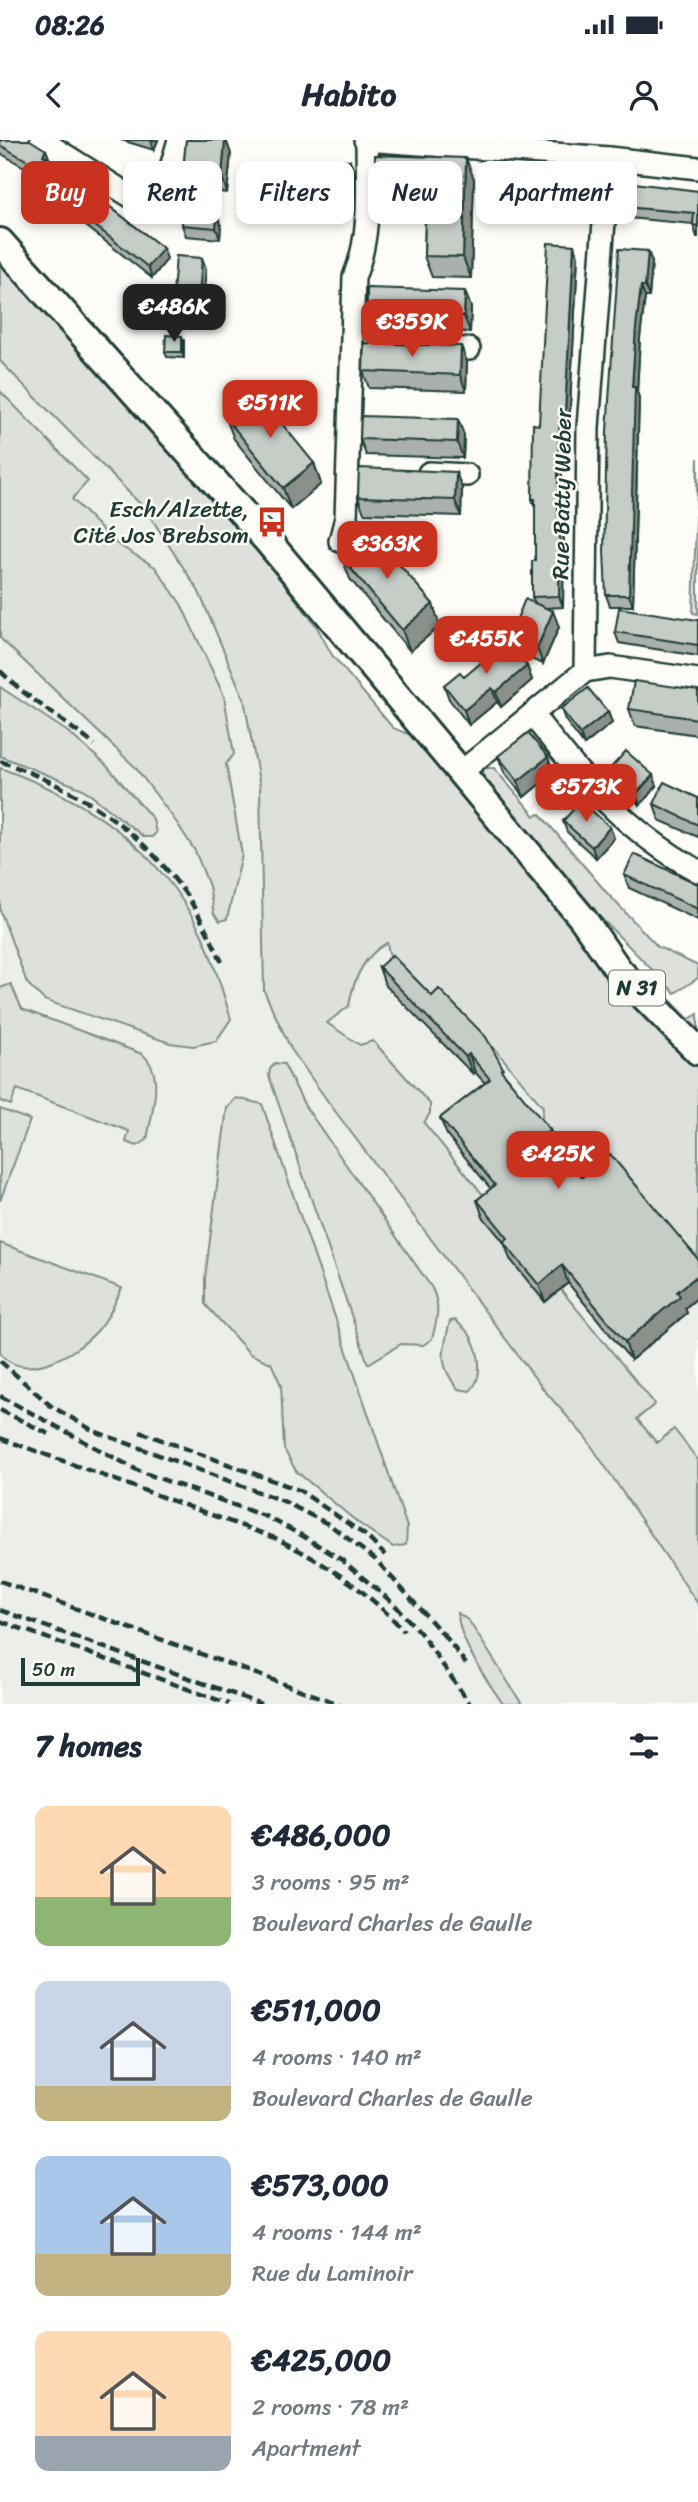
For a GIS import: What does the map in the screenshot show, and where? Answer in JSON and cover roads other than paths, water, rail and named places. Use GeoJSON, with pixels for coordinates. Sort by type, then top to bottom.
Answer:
{"type":"FeatureCollection","features":[{"type":"Feature","properties":{"kind":"main road","name":"N 31"},"geometry":{"type":"LineString","coordinates":[[0,242],[266,539],[583,919],[619,971],[698,1051]]}},
{"type":"Feature","properties":{"kind":"main road","name":"N 31"},"geometry":{"type":"LineString","coordinates":[[583,919],[633,960],[698,1028]]}},
{"type":"Feature","properties":{"kind":"street"},"geometry":{"type":"LineString","coordinates":[[41,140],[135,199],[152,204],[163,195],[179,140]]}},
{"type":"Feature","properties":{"kind":"street"},"geometry":{"type":"LineString","coordinates":[[340,541],[346,518],[354,277],[362,257],[366,235],[366,140],[609,158],[698,168]]}},
{"type":"Feature","properties":{"kind":"street","name":"Rue Batty Weber"},"geometry":{"type":"LineString","coordinates":[[585,670],[588,427],[609,158]]}},
{"type":"Feature","properties":{"kind":"street"},"geometry":{"type":"LineString","coordinates":[[350,345],[377,346]]}},
{"type":"Feature","properties":{"kind":"street"},"geometry":{"type":"LineString","coordinates":[[416,347],[469,349]]}},
{"type":"Feature","properties":{"kind":"street"},"geometry":{"type":"LineString","coordinates":[[347,471],[373,472]]}},
{"type":"Feature","properties":{"kind":"street"},"geometry":{"type":"LineString","coordinates":[[414,473],[467,475]]}},
{"type":"Feature","properties":{"kind":"street"},"geometry":{"type":"LineString","coordinates":[[460,773],[585,670],[610,667],[698,680]]}},
{"type":"Feature","properties":{"kind":"street"},"geometry":{"type":"LineString","coordinates":[[532,714],[581,778],[626,822],[698,870]]}},
{"type":"Feature","properties":{"kind":"railway"},"geometry":{"type":"LineString","coordinates":[[0,671],[22,691],[95,745]]}},
{"type":"Feature","properties":{"kind":"railway"},"geometry":{"type":"LineString","coordinates":[[0,761],[56,784],[81,798],[105,813],[148,849],[187,896],[222,962]]}},
{"type":"Feature","properties":{"kind":"railway"},"geometry":{"type":"LineString","coordinates":[[0,1361],[51,1406],[94,1431],[283,1501],[330,1525],[376,1560],[449,1641]]}},
{"type":"Feature","properties":{"kind":"railway"},"geometry":{"type":"LineString","coordinates":[[0,1396],[139,1471],[267,1517],[342,1560],[394,1604],[422,1635],[470,1704]]}},
{"type":"Feature","properties":{"kind":"railway"},"geometry":{"type":"LineString","coordinates":[[0,1410],[49,1434]]}},
{"type":"Feature","properties":{"kind":"railway"},"geometry":{"type":"LineString","coordinates":[[140,1432],[299,1490],[365,1535],[385,1555]]}},
{"type":"Feature","properties":{"kind":"railway"},"geometry":{"type":"LineString","coordinates":[[0,1438],[275,1538],[344,1578],[404,1631]]}},
{"type":"Feature","properties":{"kind":"railway"},"geometry":{"type":"LineString","coordinates":[[0,1581],[339,1704]]}},
{"type":"Feature","properties":{"kind":"railway"},"geometry":{"type":"LineString","coordinates":[[0,1610],[261,1704]]}},
{"type":"Feature","properties":{"kind":"railway"},"geometry":{"type":"LineString","coordinates":[[0,1621],[229,1704]]}},
{"type":"Feature","properties":{"kind":"railway"},"geometry":{"type":"LineString","coordinates":[[443,1633],[466,1664]]}},
{"type":"Feature","properties":{"kind":"place","name":"Esch/Alzette, Cité Jos Brebsom"},"geometry":{"type":"Point","coordinates":[272,522]}}]}
